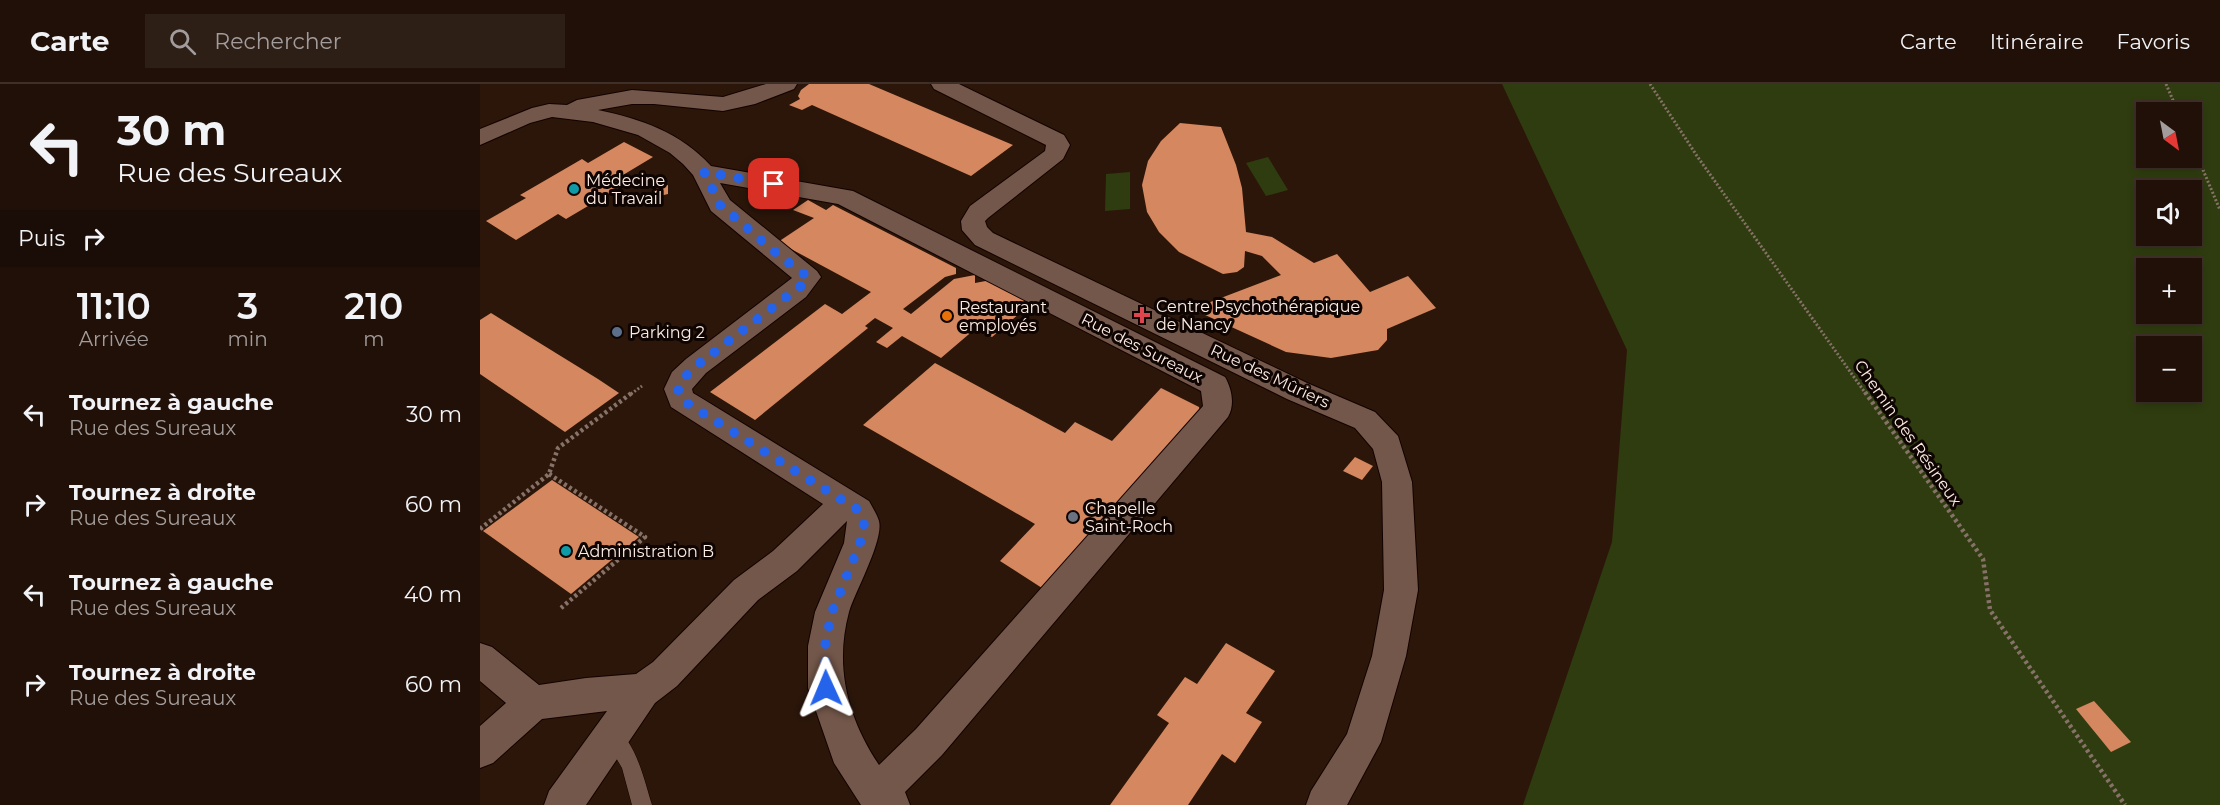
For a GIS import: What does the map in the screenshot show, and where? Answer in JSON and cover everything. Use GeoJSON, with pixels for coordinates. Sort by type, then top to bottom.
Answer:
{"type":"FeatureCollection","features":[{"type":"Feature","properties":{"kind":"street"},"geometry":{"type":"LineString","coordinates":[[480,159],[514,138],[582,105],[632,97],[723,104],[747,99],[786,84]]}},
{"type":"Feature","properties":{"kind":"street","name":"Rue des Mûriers"},"geometry":{"type":"LineString","coordinates":[[942,84],[1056,140],[1058,146],[1055,154],[979,212],[973,221],[975,230],[984,238],[1297,391],[1365,420],[1388,444],[1397,482],[1401,590],[1389,656],[1363,742],[1325,805]]}},
{"type":"Feature","properties":{"kind":"street"},"geometry":{"type":"LineString","coordinates":[[480,138],[534,114],[552,110],[603,117],[627,124],[681,149],[693,158],[704,172],[720,205],[808,277],[796,290],[696,366],[682,380],[678,389],[681,399],[858,510],[864,523],[860,543],[832,612],[825,646],[826,688],[847,750],[884,799]]}},
{"type":"Feature","properties":{"kind":"street","name":"Rue des Sureaux"},"geometry":{"type":"LineString","coordinates":[[704,172],[844,197],[1215,385],[1218,408],[929,742],[884,799]]}},
{"type":"Feature","properties":{"kind":"street"},"geometry":{"type":"LineString","coordinates":[[563,805],[642,691],[665,674],[746,590],[785,561],[845,503]]}},
{"type":"Feature","properties":{"kind":"street"},"geometry":{"type":"LineString","coordinates":[[480,659],[533,703]]}},
{"type":"Feature","properties":{"kind":"street"},"geometry":{"type":"LineString","coordinates":[[480,750],[533,703],[586,695],[642,691]]}},
{"type":"Feature","properties":{"kind":"lane"},"geometry":{"type":"LineString","coordinates":[[612,736],[630,764],[642,805]]}},
{"type":"Feature","properties":{"kind":"path","name":"Chemin des Résineux"},"geometry":{"type":"LineString","coordinates":[[1650,84],[1697,156],[1983,560],[1990,610],[2125,805]]}},
{"type":"Feature","properties":{"kind":"path"},"geometry":{"type":"LineString","coordinates":[[2166,84],[2174,102]]}},
{"type":"Feature","properties":{"kind":"path"},"geometry":{"type":"LineString","coordinates":[[2202,168],[2220,210]]}},
{"type":"Feature","properties":{"kind":"path"},"geometry":{"type":"LineString","coordinates":[[480,529],[549,474],[558,448],[642,386]]}},
{"type":"Feature","properties":{"kind":"path"},"geometry":{"type":"LineString","coordinates":[[549,474],[645,537],[561,608]]}},
{"type":"Feature","properties":{"kind":"green space"},"geometry":{"type":"Polygon","coordinates":[[[1502,84],[2220,84],[2220,805],[1523,805],[1612,542],[1627,350],[1502,84]]]}},
{"type":"Feature","properties":{"kind":"green space"},"geometry":{"type":"Polygon","coordinates":[[[1268,157],[1288,190],[1266,196],[1246,163],[1268,157]]]}},
{"type":"Feature","properties":{"kind":"green space"},"geometry":{"type":"Polygon","coordinates":[[[1130,172],[1130,209],[1105,211],[1106,174],[1130,172]]]}},
{"type":"Feature","properties":{"kind":"building"},"geometry":{"type":"Polygon","coordinates":[[[809,84],[869,84],[1013,145],[971,176],[812,105],[802,110],[789,105],[800,99],[798,96],[801,90],[809,84]]]}},
{"type":"Feature","properties":{"kind":"building"},"geometry":{"type":"Polygon","coordinates":[[[1180,123],[1221,127],[1236,165],[1242,188],[1246,232],[1272,237],[1314,263],[1337,254],[1370,292],[1408,276],[1436,308],[1387,329],[1387,340],[1378,350],[1331,358],[1286,352],[1192,309],[1281,275],[1262,256],[1245,251],[1244,267],[1237,272],[1223,274],[1179,252],[1159,232],[1147,212],[1142,185],[1148,161],[1161,141],[1180,123]]]}},
{"type":"Feature","properties":{"kind":"building","name":"Médecine du Travail"},"geometry":{"type":"Polygon","coordinates":[[[624,142],[653,157],[618,178],[627,183],[566,219],[558,214],[516,240],[486,221],[526,198],[520,195],[582,159],[588,163],[624,142]]]}},
{"type":"Feature","properties":{"kind":"building"},"geometry":{"type":"Polygon","coordinates":[[[668,185],[668,194],[656,197],[656,188],[668,185]]]}},
{"type":"Feature","properties":{"kind":"building"},"geometry":{"type":"Polygon","coordinates":[[[808,200],[826,210],[833,205],[956,268],[956,274],[945,277],[903,309],[911,314],[954,279],[975,275],[975,283],[991,280],[1034,301],[992,337],[975,329],[941,358],[902,336],[887,348],[876,342],[893,328],[875,318],[865,326],[868,328],[755,420],[710,392],[825,304],[842,314],[871,292],[778,242],[814,218],[793,210],[808,200]]]}},
{"type":"Feature","properties":{"kind":"building"},"geometry":{"type":"Polygon","coordinates":[[[491,313],[619,393],[565,432],[480,374],[480,320],[491,313]]]}},
{"type":"Feature","properties":{"kind":"building"},"geometry":{"type":"Polygon","coordinates":[[[935,363],[1065,433],[1075,422],[1112,441],[1161,388],[1199,407],[1200,411],[1042,588],[1000,561],[1035,524],[863,425],[935,363]]]}},
{"type":"Feature","properties":{"kind":"building"},"geometry":{"type":"Polygon","coordinates":[[[1355,457],[1373,466],[1362,480],[1343,471],[1355,457]]]}},
{"type":"Feature","properties":{"kind":"building","name":"Administration B"},"geometry":{"type":"Polygon","coordinates":[[[552,480],[639,537],[571,594],[483,531],[552,480]]]}},
{"type":"Feature","properties":{"kind":"building"},"geometry":{"type":"Polygon","coordinates":[[[1226,643],[1275,671],[1246,713],[1262,722],[1235,763],[1222,754],[1188,805],[1110,805],[1169,723],[1157,715],[1185,677],[1197,684],[1226,643]]]}},
{"type":"Feature","properties":{"kind":"building"},"geometry":{"type":"Polygon","coordinates":[[[2094,701],[2131,742],[2111,752],[2076,709],[2094,701]]]}},
{"type":"Feature","properties":{"kind":"place","name":"Médecine du Travail"},"geometry":{"type":"Point","coordinates":[574,189]}},
{"type":"Feature","properties":{"kind":"place","name":"Centre Psychothérapique de Nancy"},"geometry":{"type":"Point","coordinates":[1142,315]}},
{"type":"Feature","properties":{"kind":"place","name":"Restaurant employés"},"geometry":{"type":"Point","coordinates":[947,316]}},
{"type":"Feature","properties":{"kind":"place","name":"Parking 2"},"geometry":{"type":"Point","coordinates":[617,332]}},
{"type":"Feature","properties":{"kind":"place","name":"Chapelle Saint-Roch"},"geometry":{"type":"Point","coordinates":[1073,517]}},
{"type":"Feature","properties":{"kind":"place","name":"Administration B"},"geometry":{"type":"Point","coordinates":[566,551]}},
{"type":"Feature","properties":{"kind":"route"},"geometry":{"type":"LineString","coordinates":[[774,184],[704,172],[720,205],[781,257],[803,272],[808,277],[806,282],[696,366],[682,380],[678,389],[681,399],[858,510],[864,523],[860,543],[832,612],[825,646],[826,688]]}}]}
